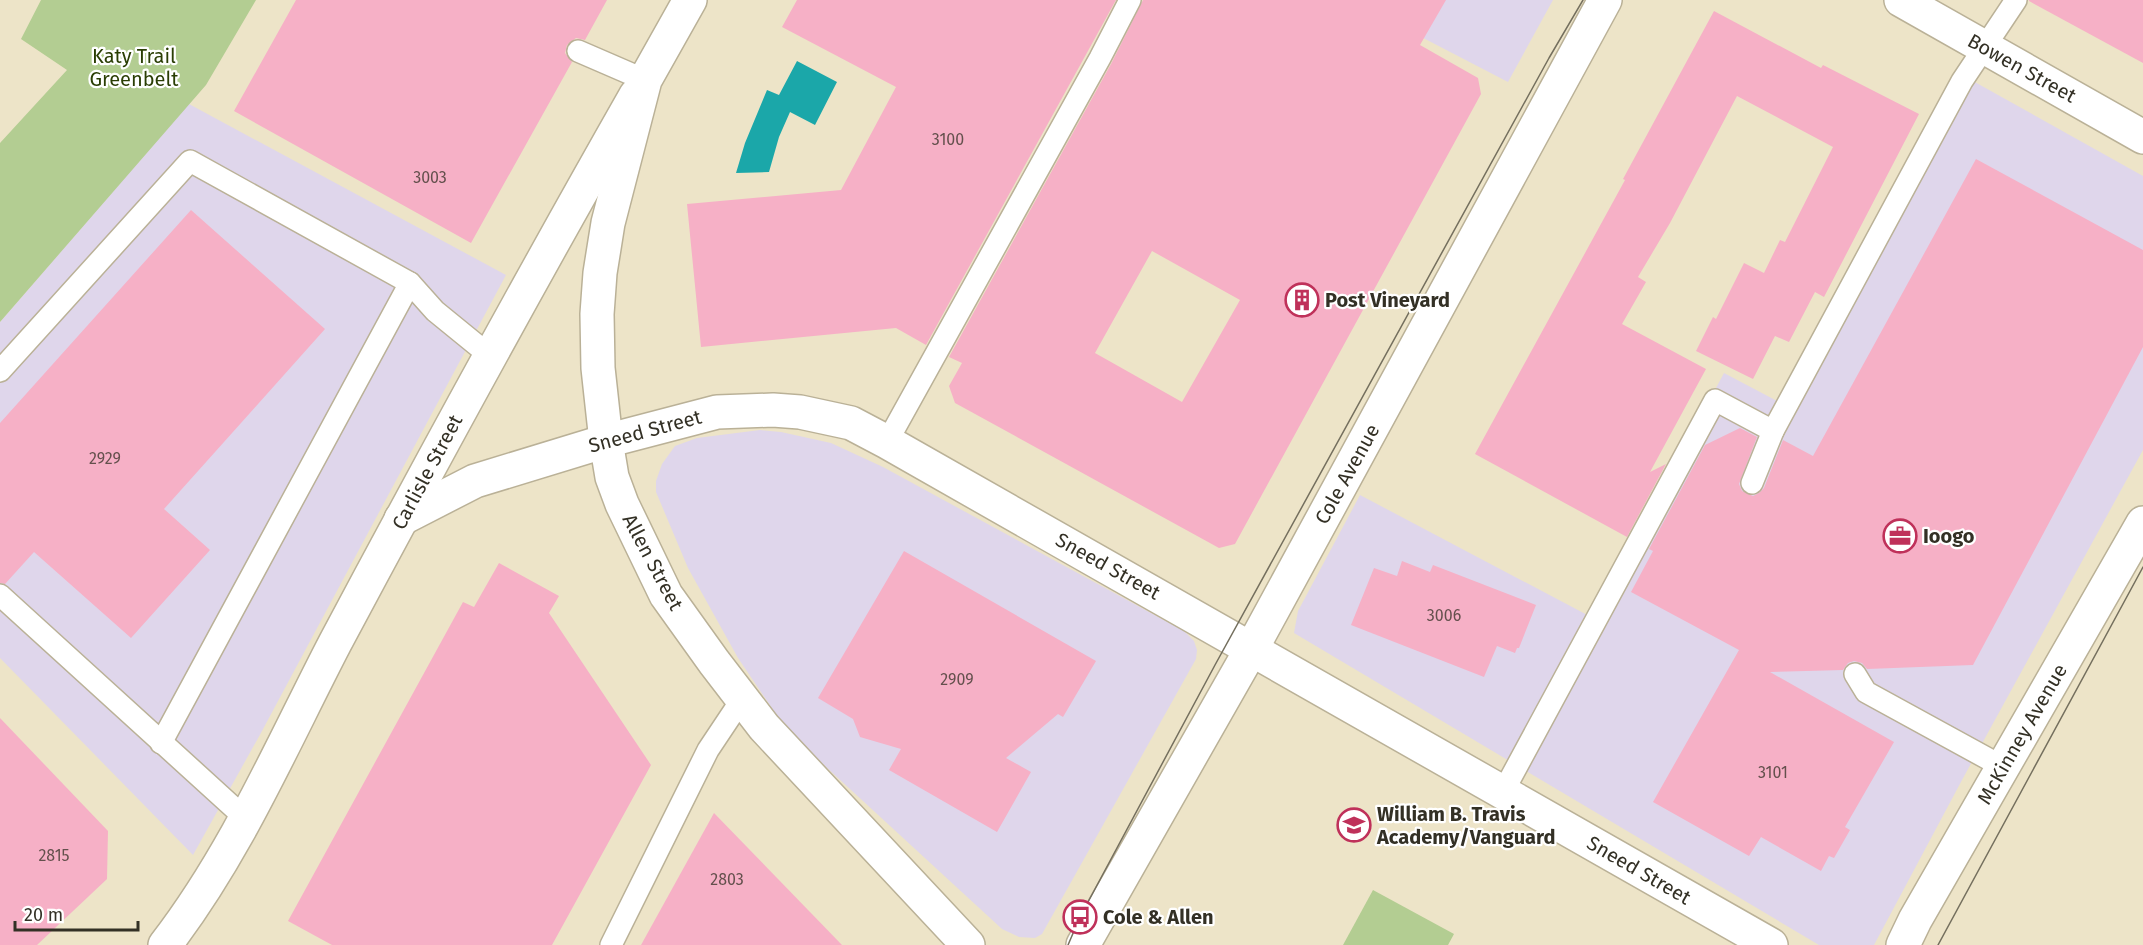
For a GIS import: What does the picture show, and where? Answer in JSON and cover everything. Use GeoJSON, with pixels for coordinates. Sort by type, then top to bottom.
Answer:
{"type":"FeatureCollection","features":[{"type":"Feature","properties":{"kind":"street","name":"Carlisle Street"},"geometry":{"type":"LineString","coordinates":[[171,943],[225,856],[489,356],[690,0]]}},
{"type":"Feature","properties":{"kind":"street","name":"Cole Avenue"},"geometry":{"type":"LineString","coordinates":[[1083,945],[1252,648],[1605,0]]}},
{"type":"Feature","properties":{"kind":"street","name":"Bowen Street"},"geometry":{"type":"LineString","coordinates":[[1901,0],[2143,137]]}},
{"type":"Feature","properties":{"kind":"street","name":"Allen Street"},"geometry":{"type":"LineString","coordinates":[[645,80],[608,223],[600,273],[598,368],[612,477],[622,504],[666,595],[742,699],[764,727],[968,945]]}},
{"type":"Feature","properties":{"kind":"street","name":"Sneed Street"},"geometry":{"type":"LineString","coordinates":[[402,519],[476,481],[606,441],[717,412],[773,410],[800,412],[851,423],[1252,648],[1771,945]]}},
{"type":"Feature","properties":{"kind":"street","name":"McKinney Avenue"},"geometry":{"type":"LineString","coordinates":[[1903,945],[2003,767],[2138,542]]}},
{"type":"Feature","properties":{"kind":"lane"},"geometry":{"type":"LineString","coordinates":[[888,442],[1130,0]]}},
{"type":"Feature","properties":{"kind":"lane"},"geometry":{"type":"LineString","coordinates":[[1752,483],[1773,431],[1962,81],[2016,0]]}},
{"type":"Feature","properties":{"kind":"lane"},"geometry":{"type":"LineString","coordinates":[[578,51],[645,80]]}},
{"type":"Feature","properties":{"kind":"lane"},"geometry":{"type":"LineString","coordinates":[[0,371],[190,161],[410,283],[435,311],[489,356]]}},
{"type":"Feature","properties":{"kind":"lane"},"geometry":{"type":"LineString","coordinates":[[161,743],[410,283]]}},
{"type":"Feature","properties":{"kind":"lane"},"geometry":{"type":"LineString","coordinates":[[1503,792],[1715,400],[1773,431]]}},
{"type":"Feature","properties":{"kind":"lane"},"geometry":{"type":"LineString","coordinates":[[0,595],[245,818]]}},
{"type":"Feature","properties":{"kind":"lane"},"geometry":{"type":"LineString","coordinates":[[1856,674],[1866,692],[2003,767]]}},
{"type":"Feature","properties":{"kind":"lane"},"geometry":{"type":"LineString","coordinates":[[611,945],[708,750],[742,699]]}},
{"type":"Feature","properties":{"kind":"shaded area"},"geometry":{"type":"Polygon","coordinates":[[[1350,0],[1553,0],[1508,82],[1350,0]]]}},
{"type":"Feature","properties":{"kind":"shaded area"},"geometry":{"type":"Polygon","coordinates":[[[1955,71],[2143,176],[2143,450],[1874,945],[1819,945],[1294,633],[1298,611],[1360,495],[1593,618],[1724,373],[1779,402],[1955,71]]]}},
{"type":"Feature","properties":{"kind":"shaded area"},"geometry":{"type":"Polygon","coordinates":[[[189,104],[506,275],[262,731],[193,855],[0,658],[0,322],[189,104]]]}},
{"type":"Feature","properties":{"kind":"shaded area"},"geometry":{"type":"Polygon","coordinates":[[[760,430],[781,432],[831,443],[883,467],[1184,631],[1194,641],[1197,650],[1196,659],[1042,934],[1035,938],[1019,937],[1002,929],[788,732],[738,658],[688,568],[656,492],[656,481],[662,464],[675,446],[697,438],[760,430]]]}},
{"type":"Feature","properties":{"kind":"green space","name":"Katy Trail Greenbelt"},"geometry":{"type":"Polygon","coordinates":[[[41,0],[256,0],[206,85],[0,322],[0,143],[67,70],[21,39],[41,0]]]}},
{"type":"Feature","properties":{"kind":"green space"},"geometry":{"type":"Polygon","coordinates":[[[1373,890],[1454,934],[1448,945],[1343,945],[1373,890]]]}},
{"type":"Feature","properties":{"kind":"water"},"geometry":{"type":"Polygon","coordinates":[[[797,61],[837,82],[815,125],[790,112],[779,137],[769,172],[736,173],[745,143],[767,90],[779,95],[797,61]]]}},
{"type":"Feature","properties":{"kind":"building"},"geometry":{"type":"Polygon","coordinates":[[[296,0],[607,0],[585,40],[576,38],[567,45],[565,53],[572,62],[471,243],[234,111],[296,0]]]}},
{"type":"Feature","properties":{"kind":"building"},"geometry":{"type":"Polygon","coordinates":[[[797,0],[1116,0],[926,345],[896,328],[701,347],[687,204],[841,190],[896,87],[782,27],[797,0]]]}},
{"type":"Feature","properties":{"kind":"building","name":"Post Vineyard"},"geometry":{"type":"Polygon","coordinates":[[[1143,0],[1446,0],[1420,45],[1478,78],[1481,94],[1235,544],[1219,548],[955,403],[949,386],[962,363],[949,357],[1111,64],[1143,0]],[[1152,251],[1095,353],[1182,402],[1240,300],[1152,251]]]}},
{"type":"Feature","properties":{"kind":"building"},"geometry":{"type":"Polygon","coordinates":[[[2143,0],[2143,63],[2029,1],[2143,0]]]}},
{"type":"Feature","properties":{"kind":"building"},"geometry":{"type":"Polygon","coordinates":[[[1714,11],[1821,68],[1823,65],[1919,114],[1824,297],[1815,292],[1789,342],[1775,336],[1753,379],[1696,351],[1713,317],[1716,319],[1744,263],[1764,273],[1780,240],[1785,242],[1833,147],[1737,96],[1670,223],[1638,277],[1646,282],[1622,324],[1706,369],[1650,472],[1666,464],[1627,537],[1475,454],[1625,180],[1623,179],[1714,11]]]}},
{"type":"Feature","properties":{"kind":"building"},"geometry":{"type":"Polygon","coordinates":[[[1976,159],[2143,250],[2143,347],[1973,665],[1867,669],[1862,663],[1854,661],[1848,663],[1843,670],[1770,672],[1894,742],[1845,827],[1850,830],[1834,858],[1829,856],[1821,871],[1761,837],[1749,856],[1653,802],[1739,650],[1631,592],[1653,551],[1649,549],[1705,445],[1740,428],[1757,437],[1739,484],[1742,491],[1753,496],[1764,488],[1783,440],[1813,456],[1976,159]]]}},
{"type":"Feature","properties":{"kind":"building"},"geometry":{"type":"Polygon","coordinates":[[[191,210],[325,329],[164,509],[210,550],[131,638],[34,552],[5,584],[0,583],[0,423],[191,210]]]}},
{"type":"Feature","properties":{"kind":"building"},"geometry":{"type":"Polygon","coordinates":[[[904,551],[1096,661],[1063,717],[1058,714],[1006,758],[1031,772],[997,832],[889,770],[901,749],[860,737],[853,719],[818,698],[904,551]]]}},
{"type":"Feature","properties":{"kind":"building"},"geometry":{"type":"Polygon","coordinates":[[[1402,561],[1430,572],[1433,565],[1536,605],[1519,648],[1515,653],[1497,646],[1484,677],[1351,625],[1374,568],[1397,576],[1402,561]]]}},
{"type":"Feature","properties":{"kind":"building"},"geometry":{"type":"Polygon","coordinates":[[[499,563],[559,596],[549,613],[651,765],[552,945],[332,945],[288,921],[463,602],[474,607],[499,563]]]}},
{"type":"Feature","properties":{"kind":"building"},"geometry":{"type":"Polygon","coordinates":[[[0,718],[108,831],[107,879],[37,945],[0,945],[0,718]]]}},
{"type":"Feature","properties":{"kind":"building"},"geometry":{"type":"Polygon","coordinates":[[[714,813],[842,945],[641,945],[714,813]]]}},
{"type":"Feature","properties":{"kind":"tram line"},"geometry":{"type":"LineString","coordinates":[[1068,945],[1080,917],[1215,665],[1583,0]]}},
{"type":"Feature","properties":{"kind":"tram line"},"geometry":{"type":"LineString","coordinates":[[1938,945],[2143,567]]}},
{"type":"Feature","properties":{"kind":"place","name":"Post Vineyard"},"geometry":{"type":"Point","coordinates":[1302,300]}},
{"type":"Feature","properties":{"kind":"place","name":"Ioogo"},"geometry":{"type":"Point","coordinates":[1900,536]}},
{"type":"Feature","properties":{"kind":"place","name":"William B. Travis Academy/Vanguard"},"geometry":{"type":"Point","coordinates":[1354,825]}},
{"type":"Feature","properties":{"kind":"place","name":"Cole & Allen"},"geometry":{"type":"Point","coordinates":[1080,917]}}]}
